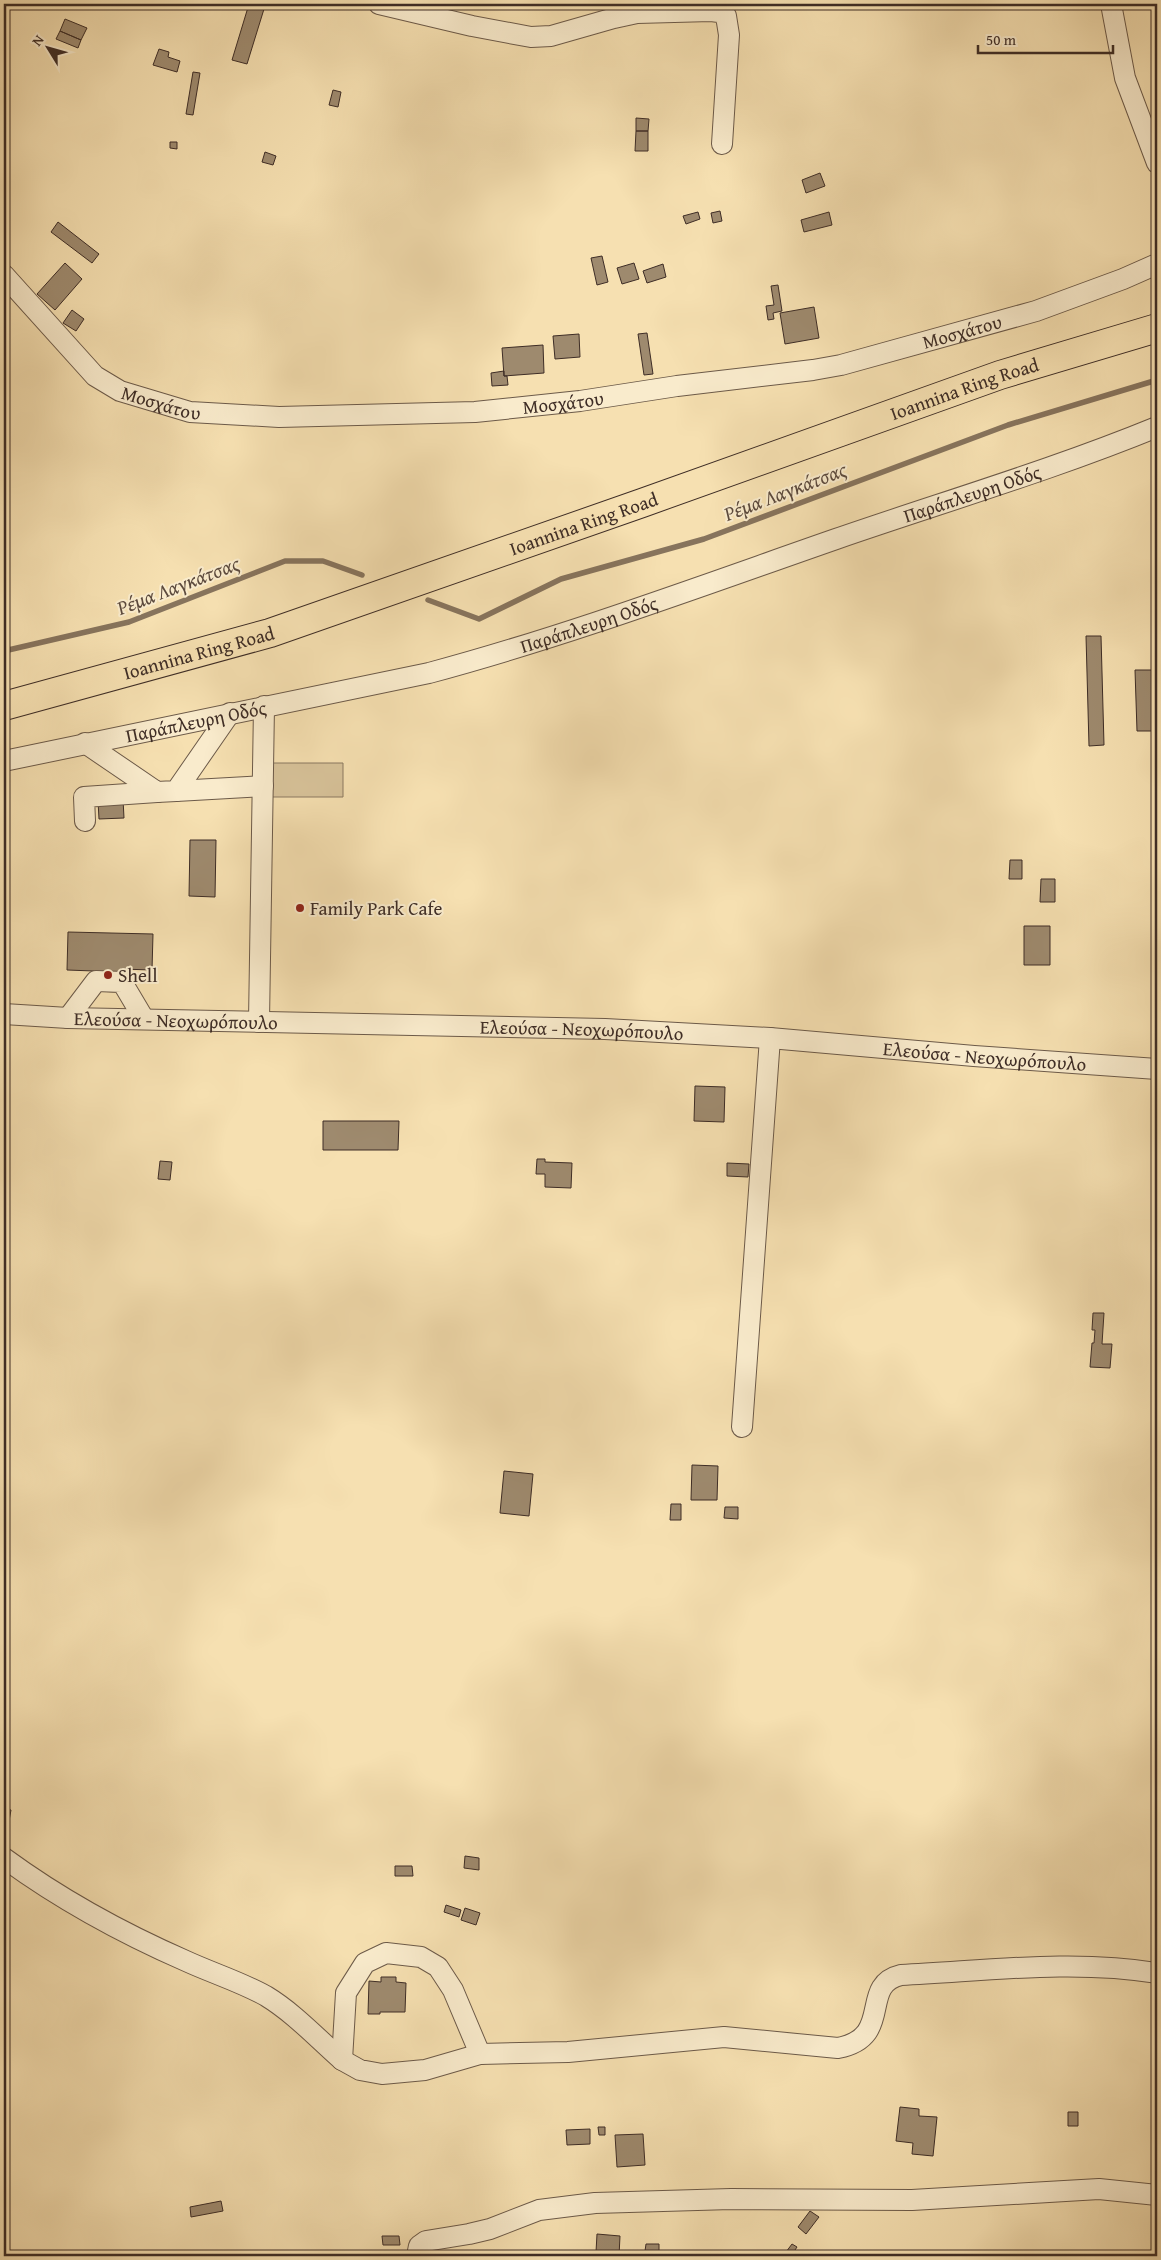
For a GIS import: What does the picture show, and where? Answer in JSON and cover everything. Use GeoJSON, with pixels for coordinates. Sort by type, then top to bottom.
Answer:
{"type":"FeatureCollection","features":[{"type":"Feature","properties":{"kind":"highway","name":"Ioannina Ring Road"},"geometry":{"type":"LineString","coordinates":[[4,706],[270,633],[1000,375],[1157,328]]}},
{"type":"Feature","properties":{"kind":"street"},"geometry":{"type":"LineString","coordinates":[[380,4],[472,26],[531,37],[551,36],[637,13],[702,10],[724,14],[728,21],[729,35],[722,144]]}},
{"type":"Feature","properties":{"kind":"street"},"geometry":{"type":"LineString","coordinates":[[1111,4],[1125,78],[1157,163]]}},
{"type":"Feature","properties":{"kind":"street","name":"Μοσχάτου"},"geometry":{"type":"LineString","coordinates":[[4,275],[95,376],[120,391],[190,412],[279,417],[484,411],[580,401],[676,386],[813,370],[841,365],[1036,311],[1157,264]]}},
{"type":"Feature","properties":{"kind":"street","name":"Παράπλευρη Οδός"},"geometry":{"type":"LineString","coordinates":[[4,760],[429,673],[471,662],[638,608],[1070,461],[1157,427]]}},
{"type":"Feature","properties":{"kind":"street"},"geometry":{"type":"LineString","coordinates":[[259,1022],[264,706]]}},
{"type":"Feature","properties":{"kind":"street"},"geometry":{"type":"LineString","coordinates":[[167,792],[230,713]]}},
{"type":"Feature","properties":{"kind":"street"},"geometry":{"type":"LineString","coordinates":[[85,744],[167,792]]}},
{"type":"Feature","properties":{"kind":"street"},"geometry":{"type":"LineString","coordinates":[[85,821],[84,797],[263,786]]}},
{"type":"Feature","properties":{"kind":"street"},"geometry":{"type":"LineString","coordinates":[[68,1018],[96,981],[122,982],[144,1019]]}},
{"type":"Feature","properties":{"kind":"street","name":"Ελεούσα - Νεοχωρόπουλο"},"geometry":{"type":"LineString","coordinates":[[4,1014],[68,1018],[605,1029],[770,1038],[974,1056],[1157,1069]]}},
{"type":"Feature","properties":{"kind":"street"},"geometry":{"type":"LineString","coordinates":[[742,1427],[770,1038]]}},
{"type":"Feature","properties":{"kind":"street"},"geometry":{"type":"LineString","coordinates":[[4,1858],[49,1890],[90,1914],[185,1961],[266,1996],[292,2015],[342,2060],[360,2070],[382,2074],[425,2070],[480,2054],[568,2052],[724,2037],[838,2048],[852,2044],[865,2034],[873,2022],[882,1986],[890,1978],[901,1975],[1049,1966],[1135,1970],[1157,1973]]}},
{"type":"Feature","properties":{"kind":"street"},"geometry":{"type":"LineString","coordinates":[[342,2060],[346,1993],[365,1964],[386,1953],[421,1957],[438,1967],[453,1990],[480,2054]]}},
{"type":"Feature","properties":{"kind":"street"},"geometry":{"type":"LineString","coordinates":[[417,2256],[419,2246],[426,2241],[469,2234],[539,2210],[595,2203],[731,2199],[932,2200],[1099,2190],[1157,2195]]}},
{"type":"Feature","properties":{"kind":"shaded area"},"geometry":{"type":"Polygon","coordinates":[[[271,763],[343,763],[343,797],[271,797],[271,763]]]}},
{"type":"Feature","properties":{"kind":"building"},"geometry":{"type":"Polygon","coordinates":[[[249,4],[264,9],[247,64],[232,60],[249,4]]]}},
{"type":"Feature","properties":{"kind":"building"},"geometry":{"type":"Polygon","coordinates":[[[65,19],[87,28],[81,40],[60,31],[65,19]]]}},
{"type":"Feature","properties":{"kind":"building"},"geometry":{"type":"Polygon","coordinates":[[[60,31],[81,40],[78,48],[56,39],[60,31]]]}},
{"type":"Feature","properties":{"kind":"building"},"geometry":{"type":"Polygon","coordinates":[[[159,49],[169,52],[168,57],[180,61],[177,72],[153,65],[159,49]]]}},
{"type":"Feature","properties":{"kind":"building"},"geometry":{"type":"Polygon","coordinates":[[[193,72],[200,73],[193,115],[186,114],[193,72]]]}},
{"type":"Feature","properties":{"kind":"building"},"geometry":{"type":"Polygon","coordinates":[[[333,90],[341,92],[338,107],[329,105],[333,90]]]}},
{"type":"Feature","properties":{"kind":"building"},"geometry":{"type":"Polygon","coordinates":[[[636,118],[649,119],[648,131],[636,131],[636,118]]]}},
{"type":"Feature","properties":{"kind":"building"},"geometry":{"type":"Polygon","coordinates":[[[636,131],[648,131],[648,151],[635,151],[636,131]]]}},
{"type":"Feature","properties":{"kind":"building"},"geometry":{"type":"Polygon","coordinates":[[[170,142],[177,142],[177,149],[170,148],[170,142]]]}},
{"type":"Feature","properties":{"kind":"building"},"geometry":{"type":"Polygon","coordinates":[[[265,152],[276,156],[273,165],[262,162],[265,152]]]}},
{"type":"Feature","properties":{"kind":"building"},"geometry":{"type":"Polygon","coordinates":[[[820,173],[825,186],[806,193],[802,180],[820,173]]]}},
{"type":"Feature","properties":{"kind":"building"},"geometry":{"type":"Polygon","coordinates":[[[720,211],[722,221],[713,223],[711,213],[720,211]]]}},
{"type":"Feature","properties":{"kind":"building"},"geometry":{"type":"Polygon","coordinates":[[[698,212],[700,219],[686,224],[683,216],[698,212]]]}},
{"type":"Feature","properties":{"kind":"building"},"geometry":{"type":"Polygon","coordinates":[[[829,212],[832,225],[804,232],[801,220],[829,212]]]}},
{"type":"Feature","properties":{"kind":"building"},"geometry":{"type":"Polygon","coordinates":[[[58,222],[99,254],[92,263],[51,232],[58,222]]]}},
{"type":"Feature","properties":{"kind":"building"},"geometry":{"type":"Polygon","coordinates":[[[602,256],[608,282],[597,285],[591,258],[602,256]]]}},
{"type":"Feature","properties":{"kind":"building"},"geometry":{"type":"Polygon","coordinates":[[[65,263],[82,279],[55,310],[37,294],[65,263]]]}},
{"type":"Feature","properties":{"kind":"building"},"geometry":{"type":"Polygon","coordinates":[[[634,263],[639,279],[622,284],[617,268],[634,263]]]}},
{"type":"Feature","properties":{"kind":"building"},"geometry":{"type":"Polygon","coordinates":[[[663,264],[666,277],[647,283],[643,271],[663,264]]]}},
{"type":"Feature","properties":{"kind":"building"},"geometry":{"type":"Polygon","coordinates":[[[778,285],[782,311],[773,313],[774,319],[768,320],[766,306],[774,305],[771,286],[778,285]]]}},
{"type":"Feature","properties":{"kind":"building"},"geometry":{"type":"Polygon","coordinates":[[[814,307],[819,338],[785,344],[780,313],[814,307]]]}},
{"type":"Feature","properties":{"kind":"building"},"geometry":{"type":"Polygon","coordinates":[[[72,310],[84,319],[76,331],[63,323],[72,310]]]}},
{"type":"Feature","properties":{"kind":"building"},"geometry":{"type":"Polygon","coordinates":[[[647,333],[653,374],[644,375],[638,334],[647,333]]]}},
{"type":"Feature","properties":{"kind":"building"},"geometry":{"type":"Polygon","coordinates":[[[579,334],[580,357],[555,359],[553,336],[579,334]]]}},
{"type":"Feature","properties":{"kind":"building"},"geometry":{"type":"Polygon","coordinates":[[[543,345],[544,373],[504,376],[502,348],[543,345]]]}},
{"type":"Feature","properties":{"kind":"building"},"geometry":{"type":"Polygon","coordinates":[[[504,371],[504,376],[507,376],[508,385],[492,386],[491,373],[504,371]]]}},
{"type":"Feature","properties":{"kind":"building"},"geometry":{"type":"Polygon","coordinates":[[[1086,636],[1101,636],[1104,745],[1089,746],[1086,636]]]}},
{"type":"Feature","properties":{"kind":"building"},"geometry":{"type":"Polygon","coordinates":[[[1135,670],[1157,670],[1157,731],[1137,731],[1135,670]]]}},
{"type":"Feature","properties":{"kind":"building"},"geometry":{"type":"Polygon","coordinates":[[[123,799],[124,818],[99,819],[98,801],[123,799]]]}},
{"type":"Feature","properties":{"kind":"building"},"geometry":{"type":"Polygon","coordinates":[[[190,840],[216,840],[215,897],[189,896],[190,840]]]}},
{"type":"Feature","properties":{"kind":"building"},"geometry":{"type":"Polygon","coordinates":[[[1010,860],[1022,860],[1022,879],[1009,879],[1010,860]]]}},
{"type":"Feature","properties":{"kind":"building"},"geometry":{"type":"Polygon","coordinates":[[[1041,879],[1055,879],[1055,902],[1040,902],[1041,879]]]}},
{"type":"Feature","properties":{"kind":"building"},"geometry":{"type":"Polygon","coordinates":[[[1024,926],[1050,926],[1050,965],[1024,965],[1024,926]]]}},
{"type":"Feature","properties":{"kind":"building"},"geometry":{"type":"Polygon","coordinates":[[[68,932],[153,934],[152,970],[121,969],[120,992],[93,991],[94,971],[67,970],[68,932]]]}},
{"type":"Feature","properties":{"kind":"building"},"geometry":{"type":"Polygon","coordinates":[[[695,1086],[725,1087],[724,1122],[694,1121],[695,1086]]]}},
{"type":"Feature","properties":{"kind":"building"},"geometry":{"type":"Polygon","coordinates":[[[323,1121],[399,1121],[398,1150],[323,1150],[323,1121]]]}},
{"type":"Feature","properties":{"kind":"building"},"geometry":{"type":"Polygon","coordinates":[[[537,1159],[545,1159],[545,1162],[572,1163],[571,1188],[545,1187],[545,1174],[536,1174],[537,1159]]]}},
{"type":"Feature","properties":{"kind":"building"},"geometry":{"type":"Polygon","coordinates":[[[160,1161],[172,1162],[170,1180],[158,1179],[160,1161]]]}},
{"type":"Feature","properties":{"kind":"building"},"geometry":{"type":"Polygon","coordinates":[[[727,1163],[749,1164],[748,1177],[727,1176],[727,1163]]]}},
{"type":"Feature","properties":{"kind":"building"},"geometry":{"type":"Polygon","coordinates":[[[1093,1313],[1104,1313],[1102,1344],[1112,1344],[1110,1368],[1090,1367],[1095,1330],[1092,1330],[1093,1313]]]}},
{"type":"Feature","properties":{"kind":"building"},"geometry":{"type":"Polygon","coordinates":[[[692,1465],[718,1466],[717,1500],[691,1500],[692,1465]]]}},
{"type":"Feature","properties":{"kind":"building"},"geometry":{"type":"Polygon","coordinates":[[[504,1471],[533,1474],[529,1516],[500,1513],[504,1471]]]}},
{"type":"Feature","properties":{"kind":"building"},"geometry":{"type":"Polygon","coordinates":[[[671,1504],[681,1504],[681,1520],[670,1520],[671,1504]]]}},
{"type":"Feature","properties":{"kind":"building"},"geometry":{"type":"Polygon","coordinates":[[[725,1507],[738,1507],[738,1519],[724,1518],[725,1507]]]}},
{"type":"Feature","properties":{"kind":"building"},"geometry":{"type":"Polygon","coordinates":[[[4,1808],[11,1810],[9,1821],[4,1820],[4,1808]]]}},
{"type":"Feature","properties":{"kind":"building"},"geometry":{"type":"Polygon","coordinates":[[[465,1856],[479,1858],[479,1870],[464,1868],[465,1856]]]}},
{"type":"Feature","properties":{"kind":"building"},"geometry":{"type":"Polygon","coordinates":[[[395,1866],[412,1866],[413,1876],[395,1876],[395,1866]]]}},
{"type":"Feature","properties":{"kind":"building"},"geometry":{"type":"Polygon","coordinates":[[[446,1905],[461,1910],[459,1917],[444,1912],[446,1905]]]}},
{"type":"Feature","properties":{"kind":"building"},"geometry":{"type":"Polygon","coordinates":[[[465,1908],[480,1913],[476,1925],[461,1920],[465,1908]]]}},
{"type":"Feature","properties":{"kind":"building"},"geometry":{"type":"Polygon","coordinates":[[[381,1977],[396,1977],[396,1982],[406,1983],[405,2012],[368,2014],[369,1981],[381,1982],[381,1977]]]}},
{"type":"Feature","properties":{"kind":"building"},"geometry":{"type":"Polygon","coordinates":[[[900,2107],[919,2109],[919,2116],[937,2117],[933,2156],[912,2154],[913,2143],[896,2141],[900,2107]]]}},
{"type":"Feature","properties":{"kind":"building"},"geometry":{"type":"Polygon","coordinates":[[[1068,2112],[1078,2112],[1078,2126],[1068,2126],[1068,2112]]]}},
{"type":"Feature","properties":{"kind":"building"},"geometry":{"type":"Polygon","coordinates":[[[598,2127],[605,2127],[605,2135],[599,2135],[598,2127]]]}},
{"type":"Feature","properties":{"kind":"building"},"geometry":{"type":"Polygon","coordinates":[[[590,2129],[590,2144],[567,2145],[566,2130],[590,2129]]]}},
{"type":"Feature","properties":{"kind":"building"},"geometry":{"type":"Polygon","coordinates":[[[643,2134],[645,2165],[617,2167],[615,2135],[643,2134]]]}},
{"type":"Feature","properties":{"kind":"building"},"geometry":{"type":"Polygon","coordinates":[[[221,2201],[223,2211],[191,2217],[190,2207],[221,2201]]]}},
{"type":"Feature","properties":{"kind":"building"},"geometry":{"type":"Polygon","coordinates":[[[810,2211],[819,2217],[806,2234],[798,2227],[810,2211]]]}},
{"type":"Feature","properties":{"kind":"building"},"geometry":{"type":"Polygon","coordinates":[[[597,2234],[620,2236],[619,2256],[604,2256],[604,2253],[596,2252],[597,2234]]]}},
{"type":"Feature","properties":{"kind":"building"},"geometry":{"type":"Polygon","coordinates":[[[382,2236],[399,2236],[400,2245],[383,2245],[382,2236]]]}},
{"type":"Feature","properties":{"kind":"building"},"geometry":{"type":"Polygon","coordinates":[[[646,2244],[659,2244],[659,2251],[645,2251],[646,2244]]]}},
{"type":"Feature","properties":{"kind":"building"},"geometry":{"type":"Polygon","coordinates":[[[792,2244],[797,2247],[791,2256],[786,2252],[792,2244]]]}},
{"type":"Feature","properties":{"kind":"waterway","name":"Ρέμα Λαγκάτσας"},"geometry":{"type":"LineString","coordinates":[[428,600],[479,619],[561,579],[704,539],[1008,425],[1157,380]]}},
{"type":"Feature","properties":{"kind":"waterway","name":"Ρέμα Λαγκάτσας"},"geometry":{"type":"LineString","coordinates":[[4,651],[129,622],[285,561],[323,561],[362,575]]}},
{"type":"Feature","properties":{"kind":"place","name":"Family Park Cafe"},"geometry":{"type":"Point","coordinates":[300,908]}},
{"type":"Feature","properties":{"kind":"place","name":"Shell"},"geometry":{"type":"Point","coordinates":[108,975]}}]}
